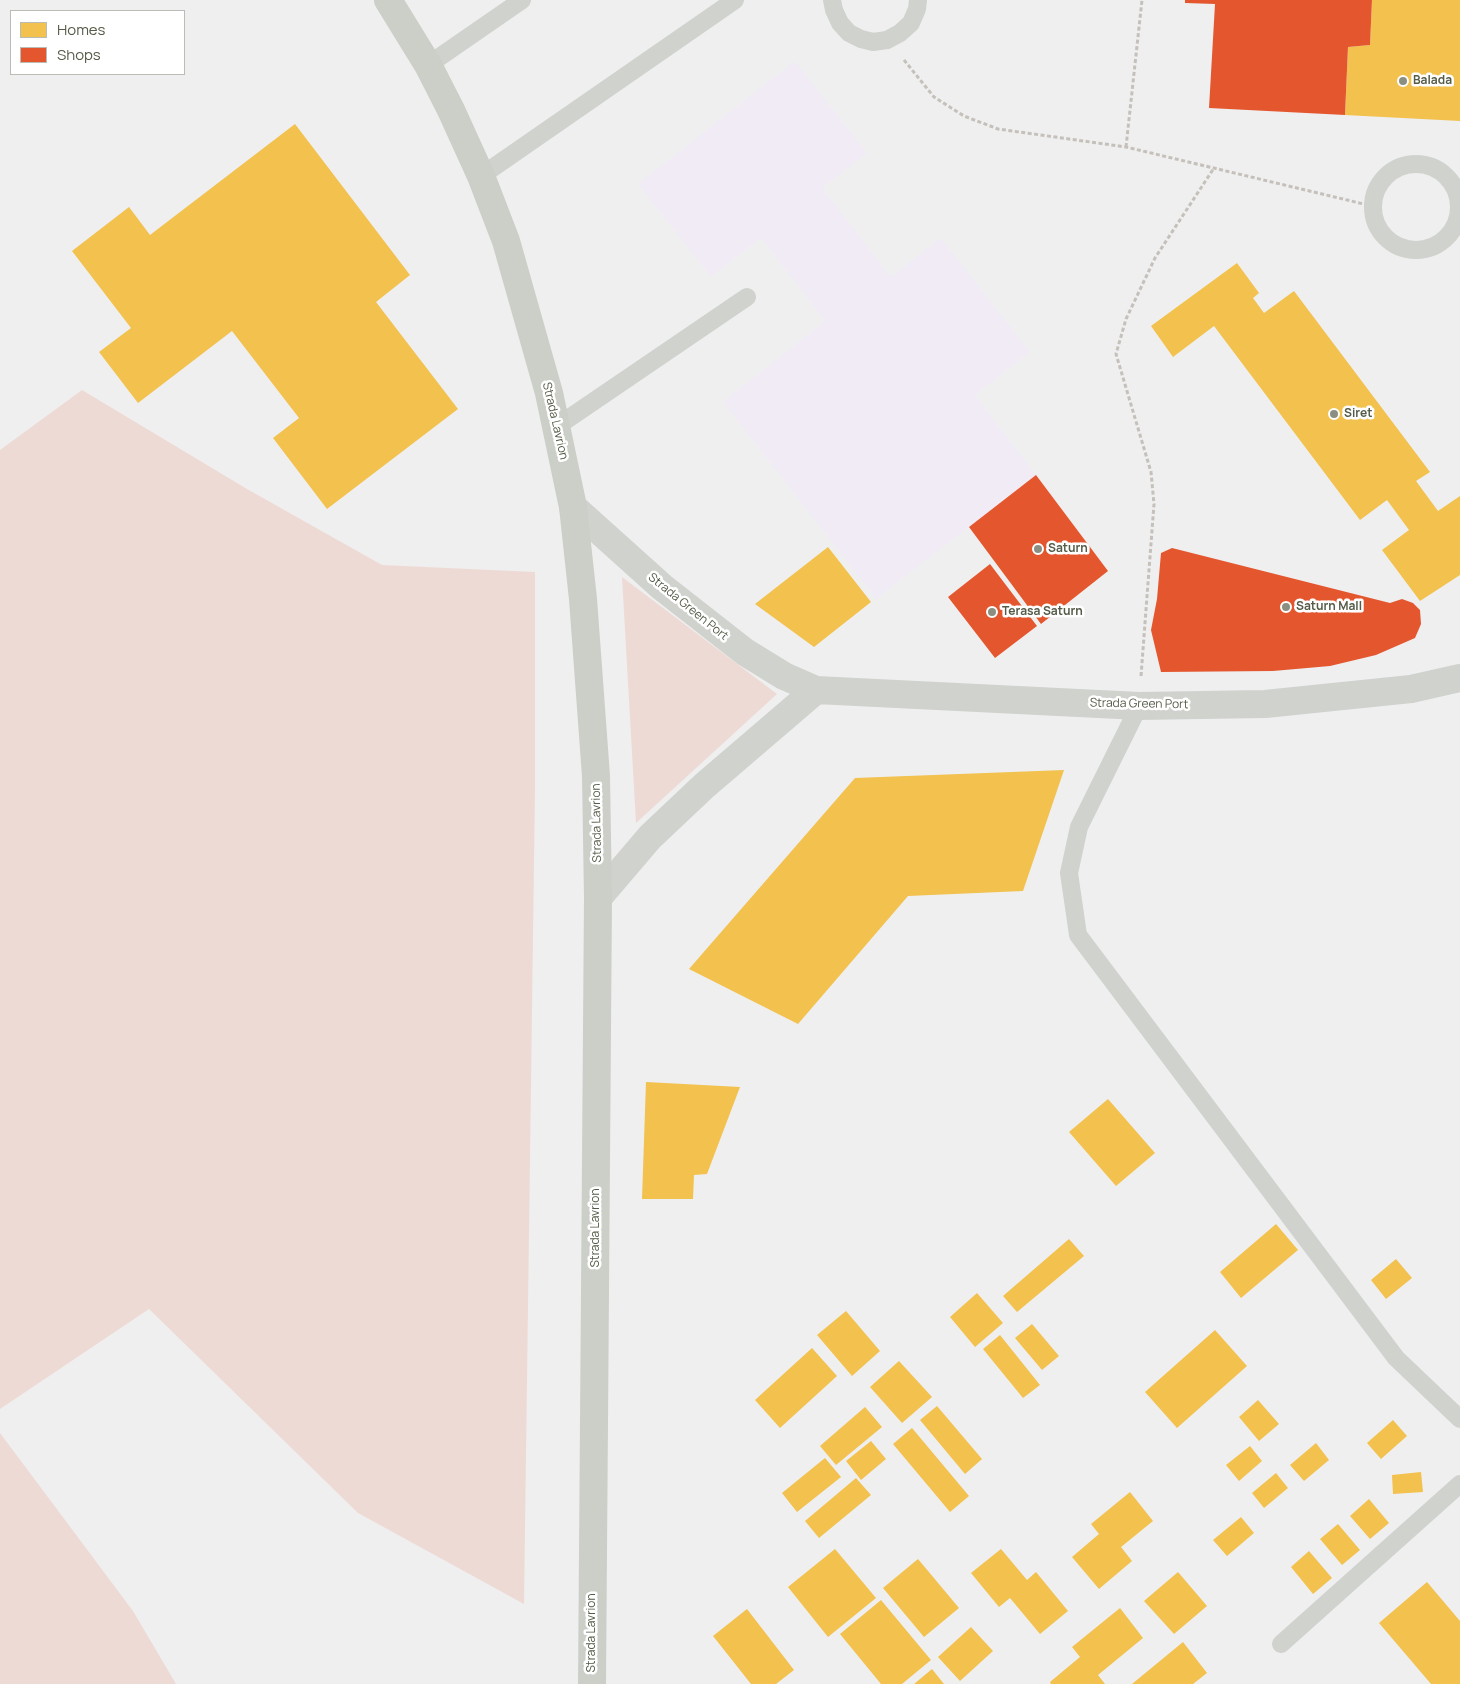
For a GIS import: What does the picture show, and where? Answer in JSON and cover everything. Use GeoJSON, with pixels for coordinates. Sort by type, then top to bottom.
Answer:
{"type":"FeatureCollection","features":[{"type":"Feature","properties":{"kind":"main road","name":"Strada Lavrion"},"geometry":{"type":"LineString","coordinates":[[388,0],[428,65],[451,110],[481,176],[506,241],[534,335],[556,427],[572,507],[582,599],[596,776],[598,898],[592,1684]]}},
{"type":"Feature","properties":{"kind":"street","name":"Strada Green Port"},"geometry":{"type":"LineString","coordinates":[[572,507],[662,587],[745,652],[784,676],[816,690],[1139,706],[1265,704],[1411,689],[1460,678]]}},
{"type":"Feature","properties":{"kind":"street"},"geometry":{"type":"LineString","coordinates":[[598,898],[657,831],[719,773],[816,690]]}},
{"type":"Feature","properties":{"kind":"lane"},"geometry":{"type":"LineString","coordinates":[[428,65],[522,0]]}},
{"type":"Feature","properties":{"kind":"lane"},"geometry":{"type":"LineString","coordinates":[[481,176],[735,0]]}},
{"type":"Feature","properties":{"kind":"lane"},"geometry":{"type":"LineString","coordinates":[[832,0],[840,23],[849,33],[861,39],[874,42],[887,40],[900,33],[911,23],[917,9],[918,0]]}},
{"type":"Feature","properties":{"kind":"lane"},"geometry":{"type":"LineString","coordinates":[[1406,165],[1428,166],[1446,176],[1454,188],[1459,201],[1458,216],[1453,229],[1444,240],[1432,248],[1418,251],[1404,249],[1391,243],[1380,233],[1374,220],[1372,206],[1375,192],[1382,179],[1393,170],[1406,165]]}},
{"type":"Feature","properties":{"kind":"lane"},"geometry":{"type":"LineString","coordinates":[[556,427],[747,298]]}},
{"type":"Feature","properties":{"kind":"lane"},"geometry":{"type":"LineString","coordinates":[[1139,706],[1079,827],[1069,873],[1078,935],[1396,1358],[1460,1419]]}},
{"type":"Feature","properties":{"kind":"lane"},"geometry":{"type":"LineString","coordinates":[[1281,1644],[1460,1484]]}},
{"type":"Feature","properties":{"kind":"path"},"geometry":{"type":"LineString","coordinates":[[1126,147],[1142,0]]}},
{"type":"Feature","properties":{"kind":"path"},"geometry":{"type":"LineString","coordinates":[[887,40],[934,97],[964,116],[998,129],[1126,147],[1372,206]]}},
{"type":"Feature","properties":{"kind":"path"},"geometry":{"type":"LineString","coordinates":[[1139,706],[1154,504],[1151,472],[1116,354],[1126,319],[1156,258],[1214,168]]}},
{"type":"Feature","properties":{"kind":"shaded area"},"geometry":{"type":"Polygon","coordinates":[[[795,61],[867,153],[822,188],[891,277],[941,238],[1030,352],[975,395],[1036,475],[876,599],[723,402],[825,321],[761,238],[711,277],[638,184],[795,61]]]}},
{"type":"Feature","properties":{"kind":"shaded area"},"geometry":{"type":"Polygon","coordinates":[[[82,390],[247,489],[382,565],[535,572],[535,788],[524,1604],[358,1513],[149,1309],[0,1409],[0,450],[82,390]]]}},
{"type":"Feature","properties":{"kind":"shaded area"},"geometry":{"type":"Polygon","coordinates":[[[622,577],[777,694],[636,823],[622,577]]]}},
{"type":"Feature","properties":{"kind":"shaded area"},"geometry":{"type":"Polygon","coordinates":[[[0,1433],[133,1611],[176,1684],[0,1684],[0,1433]]]}},
{"type":"Feature","properties":{"kind":"building: Homes","name":"Balada"},"geometry":{"type":"Polygon","coordinates":[[[1372,0],[1460,0],[1460,121],[1345,115],[1348,47],[1370,45],[1372,0]]]}},
{"type":"Feature","properties":{"kind":"building: Homes"},"geometry":{"type":"Polygon","coordinates":[[[295,124],[410,275],[376,302],[458,409],[327,509],[273,438],[299,418],[232,331],[138,403],[99,352],[131,328],[72,251],[129,207],[150,235],[295,124]]]}},
{"type":"Feature","properties":{"kind":"building: Homes","name":"Siret"},"geometry":{"type":"Polygon","coordinates":[[[1237,263],[1259,293],[1253,298],[1264,313],[1294,291],[1430,472],[1416,481],[1438,511],[1460,496],[1460,575],[1420,601],[1382,550],[1409,530],[1387,500],[1360,520],[1214,326],[1173,357],[1151,326],[1237,263]]]}},
{"type":"Feature","properties":{"kind":"building: Homes"},"geometry":{"type":"Polygon","coordinates":[[[828,547],[871,602],[814,647],[755,604],[828,547]]]}},
{"type":"Feature","properties":{"kind":"building: Homes"},"geometry":{"type":"Polygon","coordinates":[[[1064,770],[1023,891],[908,896],[798,1024],[689,969],[855,778],[1064,770]]]}},
{"type":"Feature","properties":{"kind":"building: Homes"},"geometry":{"type":"Polygon","coordinates":[[[646,1082],[740,1087],[707,1174],[694,1175],[693,1199],[642,1199],[646,1082]]]}},
{"type":"Feature","properties":{"kind":"building: Homes"},"geometry":{"type":"Polygon","coordinates":[[[1108,1099],[1155,1153],[1116,1186],[1069,1132],[1108,1099]]]}},
{"type":"Feature","properties":{"kind":"building: Homes"},"geometry":{"type":"Polygon","coordinates":[[[1276,1224],[1298,1250],[1241,1298],[1220,1272],[1276,1224]]]}},
{"type":"Feature","properties":{"kind":"building: Homes"},"geometry":{"type":"Polygon","coordinates":[[[1069,1239],[1084,1256],[1017,1312],[1003,1296],[1069,1239]]]}},
{"type":"Feature","properties":{"kind":"building: Homes"},"geometry":{"type":"Polygon","coordinates":[[[1396,1259],[1412,1278],[1386,1299],[1371,1280],[1396,1259]]]}},
{"type":"Feature","properties":{"kind":"building: Homes"},"geometry":{"type":"Polygon","coordinates":[[[977,1293],[1003,1323],[975,1347],[950,1317],[977,1293]]]}},
{"type":"Feature","properties":{"kind":"building: Homes"},"geometry":{"type":"Polygon","coordinates":[[[846,1311],[880,1351],[852,1376],[817,1335],[846,1311]]]}},
{"type":"Feature","properties":{"kind":"building: Homes"},"geometry":{"type":"Polygon","coordinates":[[[1032,1324],[1059,1356],[1042,1370],[1015,1338],[1032,1324]]]}},
{"type":"Feature","properties":{"kind":"building: Homes"},"geometry":{"type":"Polygon","coordinates":[[[1215,1330],[1247,1366],[1177,1428],[1145,1392],[1215,1330]]]}},
{"type":"Feature","properties":{"kind":"building: Homes"},"geometry":{"type":"Polygon","coordinates":[[[1000,1335],[1040,1385],[1023,1398],[983,1349],[1000,1335]]]}},
{"type":"Feature","properties":{"kind":"building: Homes"},"geometry":{"type":"Polygon","coordinates":[[[812,1348],[837,1376],[780,1428],[755,1400],[812,1348]]]}},
{"type":"Feature","properties":{"kind":"building: Homes"},"geometry":{"type":"Polygon","coordinates":[[[899,1361],[932,1397],[902,1423],[870,1387],[899,1361]]]}},
{"type":"Feature","properties":{"kind":"building: Homes"},"geometry":{"type":"Polygon","coordinates":[[[1258,1400],[1279,1424],[1259,1441],[1239,1417],[1258,1400]]]}},
{"type":"Feature","properties":{"kind":"building: Homes"},"geometry":{"type":"Polygon","coordinates":[[[937,1406],[982,1459],[965,1474],[920,1420],[937,1406]]]}},
{"type":"Feature","properties":{"kind":"building: Homes"},"geometry":{"type":"Polygon","coordinates":[[[865,1407],[882,1427],[836,1465],[820,1446],[865,1407]]]}},
{"type":"Feature","properties":{"kind":"building: Homes"},"geometry":{"type":"Polygon","coordinates":[[[1393,1420],[1407,1436],[1381,1459],[1367,1443],[1393,1420]]]}},
{"type":"Feature","properties":{"kind":"building: Homes"},"geometry":{"type":"Polygon","coordinates":[[[912,1428],[969,1496],[950,1512],[893,1444],[912,1428]]]}},
{"type":"Feature","properties":{"kind":"building: Homes"},"geometry":{"type":"Polygon","coordinates":[[[871,1441],[886,1459],[861,1480],[846,1461],[871,1441]]]}},
{"type":"Feature","properties":{"kind":"building: Homes"},"geometry":{"type":"Polygon","coordinates":[[[1316,1443],[1329,1460],[1304,1481],[1290,1465],[1316,1443]]]}},
{"type":"Feature","properties":{"kind":"building: Homes"},"geometry":{"type":"Polygon","coordinates":[[[1250,1446],[1262,1461],[1239,1481],[1226,1465],[1250,1446]]]}},
{"type":"Feature","properties":{"kind":"building: Homes"},"geometry":{"type":"Polygon","coordinates":[[[825,1458],[841,1477],[797,1512],[782,1493],[825,1458]]]}},
{"type":"Feature","properties":{"kind":"building: Homes"},"geometry":{"type":"Polygon","coordinates":[[[1421,1472],[1423,1492],[1393,1494],[1392,1475],[1421,1472]]]}},
{"type":"Feature","properties":{"kind":"building: Homes"},"geometry":{"type":"Polygon","coordinates":[[[1276,1473],[1288,1488],[1264,1508],[1252,1493],[1276,1473]]]}},
{"type":"Feature","properties":{"kind":"building: Homes"},"geometry":{"type":"Polygon","coordinates":[[[856,1478],[871,1495],[819,1538],[805,1521],[856,1478]]]}},
{"type":"Feature","properties":{"kind":"building: Homes"},"geometry":{"type":"Polygon","coordinates":[[[1130,1492],[1153,1521],[1121,1547],[1132,1561],[1099,1589],[1072,1557],[1099,1534],[1091,1524],[1130,1492]]]}},
{"type":"Feature","properties":{"kind":"building: Homes"},"geometry":{"type":"Polygon","coordinates":[[[1369,1499],[1389,1523],[1370,1539],[1350,1516],[1369,1499]]]}},
{"type":"Feature","properties":{"kind":"building: Homes"},"geometry":{"type":"Polygon","coordinates":[[[1241,1517],[1254,1533],[1227,1556],[1213,1540],[1241,1517]]]}},
{"type":"Feature","properties":{"kind":"building: Homes"},"geometry":{"type":"Polygon","coordinates":[[[1338,1524],[1360,1550],[1342,1565],[1320,1539],[1338,1524]]]}},
{"type":"Feature","properties":{"kind":"building: Homes"},"geometry":{"type":"Polygon","coordinates":[[[835,1549],[876,1598],[828,1637],[788,1587],[835,1549]]]}},
{"type":"Feature","properties":{"kind":"building: Homes"},"geometry":{"type":"Polygon","coordinates":[[[1001,1549],[1027,1580],[1036,1572],[1068,1611],[1040,1634],[1010,1598],[999,1607],[971,1573],[1001,1549]]]}},
{"type":"Feature","properties":{"kind":"building: Homes"},"geometry":{"type":"Polygon","coordinates":[[[1309,1551],[1332,1578],[1313,1594],[1291,1567],[1309,1551]]]}},
{"type":"Feature","properties":{"kind":"building: Homes"},"geometry":{"type":"Polygon","coordinates":[[[918,1559],[959,1608],[924,1637],[883,1588],[918,1559]]]}},
{"type":"Feature","properties":{"kind":"building: Homes"},"geometry":{"type":"Polygon","coordinates":[[[1178,1572],[1207,1606],[1174,1634],[1144,1601],[1178,1572]]]}},
{"type":"Feature","properties":{"kind":"building: Homes"},"geometry":{"type":"Polygon","coordinates":[[[1427,1582],[1460,1621],[1460,1684],[1431,1684],[1379,1623],[1427,1582]]]}},
{"type":"Feature","properties":{"kind":"building: Homes"},"geometry":{"type":"Polygon","coordinates":[[[881,1600],[931,1660],[902,1684],[881,1684],[840,1634],[881,1600]]]}},
{"type":"Feature","properties":{"kind":"building: Homes"},"geometry":{"type":"Polygon","coordinates":[[[1120,1608],[1143,1638],[1098,1675],[1105,1684],[1051,1684],[1050,1682],[1080,1657],[1072,1647],[1120,1608]]]}},
{"type":"Feature","properties":{"kind":"building: Homes"},"geometry":{"type":"Polygon","coordinates":[[[747,1609],[794,1670],[776,1684],[751,1684],[713,1636],[747,1609]]]}},
{"type":"Feature","properties":{"kind":"building: Homes"},"geometry":{"type":"Polygon","coordinates":[[[971,1627],[993,1651],[960,1681],[938,1657],[971,1627]]]}},
{"type":"Feature","properties":{"kind":"building: Homes"},"geometry":{"type":"Polygon","coordinates":[[[1183,1642],[1207,1673],[1193,1684],[1132,1684],[1183,1642]]]}},
{"type":"Feature","properties":{"kind":"building: Homes"},"geometry":{"type":"Polygon","coordinates":[[[932,1669],[944,1684],[914,1684],[932,1669]]]}},
{"type":"Feature","properties":{"kind":"building: Shops"},"geometry":{"type":"Polygon","coordinates":[[[1185,0],[1372,0],[1370,45],[1348,47],[1345,115],[1209,108],[1215,4],[1185,3],[1185,0]]]}},
{"type":"Feature","properties":{"kind":"building: Shops","name":"Saturn"},"geometry":{"type":"Polygon","coordinates":[[[1036,475],[1108,571],[1041,624],[969,527],[1036,475]]]}},
{"type":"Feature","properties":{"kind":"building: Shops","name":"Saturn Mall"},"geometry":{"type":"Polygon","coordinates":[[[1172,548],[1390,603],[1402,599],[1413,603],[1420,610],[1421,624],[1415,638],[1376,655],[1330,666],[1273,671],[1161,672],[1151,630],[1157,599],[1161,553],[1172,548]]]}},
{"type":"Feature","properties":{"kind":"building: Shops","name":"Terasa Saturn"},"geometry":{"type":"Polygon","coordinates":[[[990,564],[1037,626],[995,658],[948,597],[990,564]]]}},
{"type":"Feature","properties":{"kind":"place","name":"Balada"},"geometry":{"type":"Point","coordinates":[1403,81]}},
{"type":"Feature","properties":{"kind":"place","name":"Siret"},"geometry":{"type":"Point","coordinates":[1334,414]}},
{"type":"Feature","properties":{"kind":"place","name":"Saturn"},"geometry":{"type":"Point","coordinates":[1038,549]}},
{"type":"Feature","properties":{"kind":"place","name":"Saturn Mall"},"geometry":{"type":"Point","coordinates":[1286,607]}},
{"type":"Feature","properties":{"kind":"place","name":"Terasa Saturn"},"geometry":{"type":"Point","coordinates":[992,612]}}]}
